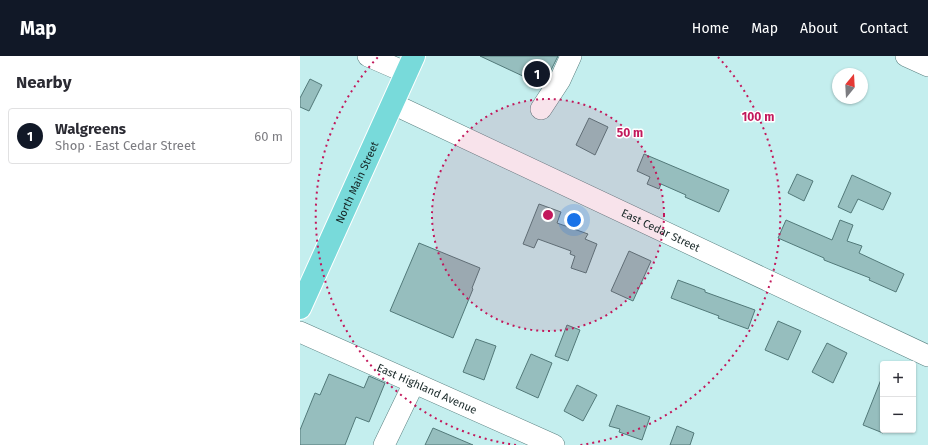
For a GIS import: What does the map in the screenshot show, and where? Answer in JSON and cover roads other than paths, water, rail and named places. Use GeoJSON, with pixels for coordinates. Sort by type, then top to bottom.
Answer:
{"type":"FeatureCollection","features":[{"type":"Feature","properties":{"kind":"main road","name":"North Main Street"},"geometry":{"type":"LineString","coordinates":[[300,307],[411,64]]}},
{"type":"Feature","properties":{"kind":"street"},"geometry":{"type":"LineString","coordinates":[[368,56],[411,64]]}},
{"type":"Feature","properties":{"kind":"street"},"geometry":{"type":"LineString","coordinates":[[541,110],[560,80],[571,56]]}},
{"type":"Feature","properties":{"kind":"street"},"geometry":{"type":"LineString","coordinates":[[906,56],[928,66]]}},
{"type":"Feature","properties":{"kind":"street","name":"East Cedar Street"},"geometry":{"type":"LineString","coordinates":[[393,104],[928,356]]}},
{"type":"Feature","properties":{"kind":"street","name":"East Highland Avenue"},"geometry":{"type":"LineString","coordinates":[[300,332],[554,445]]}},
{"type":"Feature","properties":{"kind":"street"},"geometry":{"type":"LineString","coordinates":[[384,445],[414,383]]}},
{"type":"Feature","properties":{"kind":"place","name":"Walgreens"},"geometry":{"type":"Point","coordinates":[537,74]}}]}
